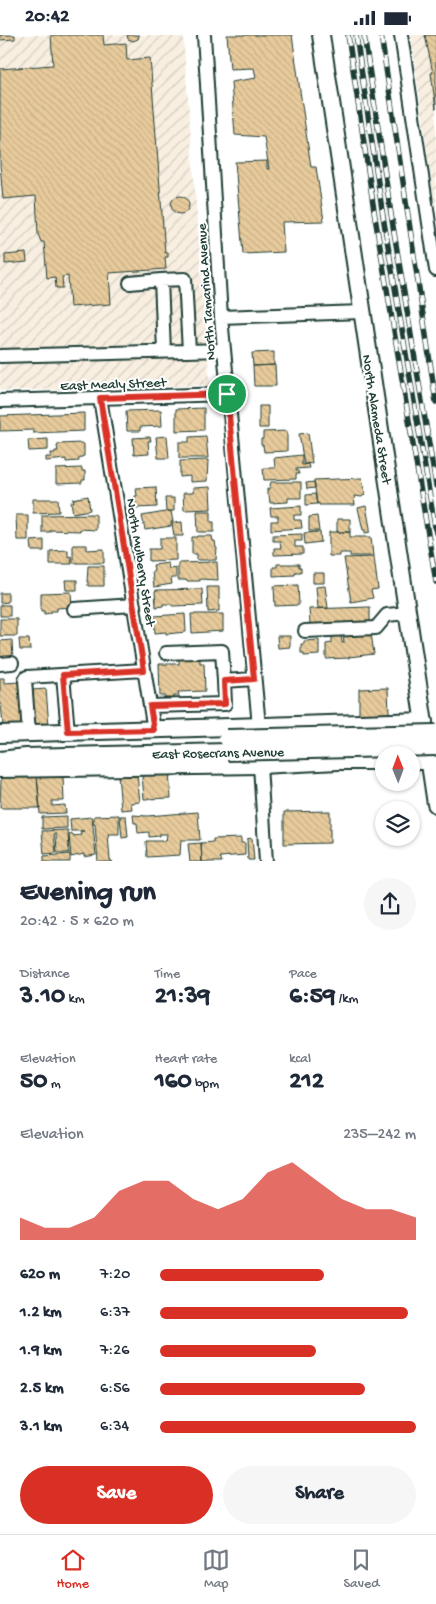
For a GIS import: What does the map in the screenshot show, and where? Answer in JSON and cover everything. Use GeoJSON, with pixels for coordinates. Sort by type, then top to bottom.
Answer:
{"type":"FeatureCollection","features":[{"type":"Feature","properties":{"kind":"main road","name":"North Alameda Street"},"geometry":{"type":"LineString","coordinates":[[321,35],[407,613],[424,721],[433,754],[436,804]]}},
{"type":"Feature","properties":{"kind":"main road"},"geometry":{"type":"LineString","coordinates":[[0,734],[424,721]]}},
{"type":"Feature","properties":{"kind":"main road","name":"East Rosecrans Avenue"},"geometry":{"type":"LineString","coordinates":[[0,760],[436,733]]}},
{"type":"Feature","properties":{"kind":"main road","name":"East Rosecrans Avenue"},"geometry":{"type":"LineString","coordinates":[[0,743],[227,745],[433,754]]}},
{"type":"Feature","properties":{"kind":"main road"},"geometry":{"type":"LineString","coordinates":[[420,758],[433,754]]}},
{"type":"Feature","properties":{"kind":"main road"},"geometry":{"type":"LineString","coordinates":[[0,769],[260,765],[375,761]]}},
{"type":"Feature","properties":{"kind":"street","name":"North Tamarind Avenue"},"geometry":{"type":"LineString","coordinates":[[204,35],[223,350],[259,726]]}},
{"type":"Feature","properties":{"kind":"street"},"geometry":{"type":"LineString","coordinates":[[401,35],[436,270]]}},
{"type":"Feature","properties":{"kind":"street"},"geometry":{"type":"LineString","coordinates":[[130,283],[185,279],[189,351]]}},
{"type":"Feature","properties":{"kind":"street"},"geometry":{"type":"LineString","coordinates":[[161,280],[164,351]]}},
{"type":"Feature","properties":{"kind":"street"},"geometry":{"type":"LineString","coordinates":[[221,317],[362,312]]}},
{"type":"Feature","properties":{"kind":"street"},"geometry":{"type":"LineString","coordinates":[[0,355],[223,350]]}},
{"type":"Feature","properties":{"kind":"street","name":"East Mealy Street"},"geometry":{"type":"LineString","coordinates":[[0,401],[227,394]]}},
{"type":"Feature","properties":{"kind":"street","name":"North Mulberry Street"},"geometry":{"type":"LineString","coordinates":[[100,398],[154,730]]}},
{"type":"Feature","properties":{"kind":"street"},"geometry":{"type":"LineString","coordinates":[[74,609],[134,605]]}},
{"type":"Feature","properties":{"kind":"street"},"geometry":{"type":"LineString","coordinates":[[304,631],[376,628],[387,615],[407,613]]}},
{"type":"Feature","properties":{"kind":"street"},"geometry":{"type":"LineString","coordinates":[[150,706],[225,704],[222,651],[166,653]]}},
{"type":"Feature","properties":{"kind":"street"},"geometry":{"type":"LineString","coordinates":[[29,733],[26,678],[144,670]]}},
{"type":"Feature","properties":{"kind":"street"},"geometry":{"type":"LineString","coordinates":[[63,675],[68,732]]}},
{"type":"Feature","properties":{"kind":"street"},"geometry":{"type":"LineString","coordinates":[[224,681],[254,679]]}},
{"type":"Feature","properties":{"kind":"street"},"geometry":{"type":"LineString","coordinates":[[260,765],[266,861]]}},
{"type":"Feature","properties":{"kind":"shaded area"},"geometry":{"type":"Polygon","coordinates":[[[0,35],[183,35],[210,385],[0,391],[0,35]]]}},
{"type":"Feature","properties":{"kind":"shaded area"},"geometry":{"type":"Polygon","coordinates":[[[411,35],[436,35],[436,213],[411,35]]]}},
{"type":"Feature","properties":{"kind":"building"},"geometry":{"type":"Polygon","coordinates":[[[0,35],[15,35],[15,39],[0,40],[0,35]]]}},
{"type":"Feature","properties":{"kind":"building"},"geometry":{"type":"Polygon","coordinates":[[[51,35],[103,35],[104,45],[126,43],[127,60],[150,58],[165,253],[168,252],[168,257],[165,257],[166,269],[109,273],[111,304],[70,307],[68,276],[62,277],[63,288],[56,288],[55,277],[47,278],[44,242],[41,242],[38,234],[36,196],[3,199],[0,165],[0,69],[53,65],[51,35]]]}},
{"type":"Feature","properties":{"kind":"building"},"geometry":{"type":"Polygon","coordinates":[[[127,35],[139,36],[138,39],[133,41],[128,39],[127,35]]]}},
{"type":"Feature","properties":{"kind":"building"},"geometry":{"type":"Polygon","coordinates":[[[227,35],[292,35],[311,167],[316,167],[324,221],[282,222],[284,252],[243,254],[235,162],[267,161],[267,169],[269,169],[264,137],[235,135],[231,82],[256,78],[254,68],[230,69],[227,35]]]}},
{"type":"Feature","properties":{"kind":"building"},"geometry":{"type":"Polygon","coordinates":[[[425,35],[436,35],[436,109],[431,73],[433,73],[425,35]]]}},
{"type":"Feature","properties":{"kind":"building"},"geometry":{"type":"Polygon","coordinates":[[[180,196],[188,201],[189,205],[184,213],[180,214],[172,209],[171,205],[176,197],[180,196]]]}},
{"type":"Feature","properties":{"kind":"building"},"geometry":{"type":"Polygon","coordinates":[[[26,253],[27,262],[5,264],[5,255],[26,253]]]}},
{"type":"Feature","properties":{"kind":"building"},"geometry":{"type":"Polygon","coordinates":[[[274,352],[274,365],[253,366],[252,353],[274,352]]]}},
{"type":"Feature","properties":{"kind":"building"},"geometry":{"type":"Polygon","coordinates":[[[275,365],[276,386],[254,386],[253,366],[275,365]]]}},
{"type":"Feature","properties":{"kind":"building"},"geometry":{"type":"Polygon","coordinates":[[[259,406],[268,406],[268,428],[259,428],[259,406]]]}},
{"type":"Feature","properties":{"kind":"building"},"geometry":{"type":"Polygon","coordinates":[[[204,408],[204,430],[176,431],[176,409],[204,408]]]}},
{"type":"Feature","properties":{"kind":"building"},"geometry":{"type":"Polygon","coordinates":[[[161,410],[162,426],[140,427],[140,431],[127,431],[126,411],[161,410]]]}},
{"type":"Feature","properties":{"kind":"building"},"geometry":{"type":"Polygon","coordinates":[[[84,413],[84,431],[33,433],[33,430],[0,431],[0,416],[84,413]]]}},
{"type":"Feature","properties":{"kind":"building"},"geometry":{"type":"Polygon","coordinates":[[[287,431],[287,451],[264,452],[263,445],[261,445],[263,432],[287,431]]]}},
{"type":"Feature","properties":{"kind":"building"},"geometry":{"type":"Polygon","coordinates":[[[308,433],[312,463],[304,464],[299,434],[308,433]]]}},
{"type":"Feature","properties":{"kind":"building"},"geometry":{"type":"Polygon","coordinates":[[[167,436],[169,458],[158,458],[156,437],[167,436]]]}},
{"type":"Feature","properties":{"kind":"building"},"geometry":{"type":"Polygon","coordinates":[[[206,436],[208,458],[179,458],[179,442],[189,442],[189,437],[206,436]]]}},
{"type":"Feature","properties":{"kind":"building"},"geometry":{"type":"Polygon","coordinates":[[[150,437],[151,441],[148,441],[149,454],[134,455],[133,438],[150,437]]]}},
{"type":"Feature","properties":{"kind":"building"},"geometry":{"type":"Polygon","coordinates":[[[48,439],[48,450],[29,451],[28,440],[48,439]]]}},
{"type":"Feature","properties":{"kind":"building"},"geometry":{"type":"Polygon","coordinates":[[[59,444],[84,444],[84,456],[79,458],[79,461],[66,462],[66,459],[46,461],[46,457],[51,457],[51,453],[58,451],[57,446],[59,444]]]}},
{"type":"Feature","properties":{"kind":"building"},"geometry":{"type":"Polygon","coordinates":[[[302,455],[302,465],[308,464],[309,468],[296,469],[299,474],[296,474],[296,479],[264,480],[263,468],[275,468],[274,458],[302,455]]]}},
{"type":"Feature","properties":{"kind":"building"},"geometry":{"type":"Polygon","coordinates":[[[208,460],[207,481],[190,482],[190,476],[180,477],[180,461],[208,460]]]}},
{"type":"Feature","properties":{"kind":"building"},"geometry":{"type":"Polygon","coordinates":[[[82,468],[82,471],[85,471],[85,480],[82,480],[82,483],[56,484],[56,469],[82,468]]]}},
{"type":"Feature","properties":{"kind":"building"},"geometry":{"type":"Polygon","coordinates":[[[362,478],[365,494],[362,497],[354,496],[355,505],[317,504],[314,480],[362,478]]]}},
{"type":"Feature","properties":{"kind":"building"},"geometry":{"type":"Polygon","coordinates":[[[271,482],[301,482],[301,498],[288,498],[288,502],[270,503],[267,489],[269,489],[271,482]]]}},
{"type":"Feature","properties":{"kind":"building"},"geometry":{"type":"Polygon","coordinates":[[[314,482],[315,488],[307,489],[306,483],[314,482]]]}},
{"type":"Feature","properties":{"kind":"building"},"geometry":{"type":"Polygon","coordinates":[[[156,487],[157,507],[136,508],[136,488],[156,487]]]}},
{"type":"Feature","properties":{"kind":"building"},"geometry":{"type":"Polygon","coordinates":[[[210,487],[211,509],[184,510],[183,493],[193,493],[193,488],[210,487]]]}},
{"type":"Feature","properties":{"kind":"building"},"geometry":{"type":"Polygon","coordinates":[[[315,494],[317,504],[306,505],[306,495],[315,494]]]}},
{"type":"Feature","properties":{"kind":"building"},"geometry":{"type":"Polygon","coordinates":[[[88,496],[90,510],[73,513],[71,502],[74,502],[73,499],[88,496]]]}},
{"type":"Feature","properties":{"kind":"building"},"geometry":{"type":"Polygon","coordinates":[[[165,498],[174,498],[174,511],[166,511],[165,498]]]}},
{"type":"Feature","properties":{"kind":"building"},"geometry":{"type":"Polygon","coordinates":[[[33,499],[58,499],[59,512],[33,513],[33,499]]]}},
{"type":"Feature","properties":{"kind":"building"},"geometry":{"type":"Polygon","coordinates":[[[301,506],[301,515],[294,515],[294,520],[301,520],[302,528],[271,530],[271,521],[278,521],[278,516],[271,516],[270,508],[301,506]]]}},
{"type":"Feature","properties":{"kind":"building"},"geometry":{"type":"Polygon","coordinates":[[[366,506],[370,532],[365,533],[358,508],[366,506]]]}},
{"type":"Feature","properties":{"kind":"building"},"geometry":{"type":"Polygon","coordinates":[[[171,511],[173,522],[171,522],[171,526],[145,530],[142,516],[171,511]]]}},
{"type":"Feature","properties":{"kind":"building"},"geometry":{"type":"Polygon","coordinates":[[[197,511],[211,511],[211,522],[214,522],[214,532],[198,532],[197,511]]]}},
{"type":"Feature","properties":{"kind":"building"},"geometry":{"type":"Polygon","coordinates":[[[16,515],[28,515],[28,540],[17,540],[16,515]]]}},
{"type":"Feature","properties":{"kind":"building"},"geometry":{"type":"Polygon","coordinates":[[[42,515],[96,515],[96,530],[50,530],[50,532],[42,532],[42,515]]]}},
{"type":"Feature","properties":{"kind":"building"},"geometry":{"type":"Polygon","coordinates":[[[317,516],[319,531],[309,531],[309,517],[317,516]]]}},
{"type":"Feature","properties":{"kind":"building"},"geometry":{"type":"Polygon","coordinates":[[[337,519],[350,519],[350,532],[337,532],[337,519]]]}},
{"type":"Feature","properties":{"kind":"building"},"geometry":{"type":"Polygon","coordinates":[[[182,522],[183,536],[174,536],[172,523],[182,522]]]}},
{"type":"Feature","properties":{"kind":"building"},"geometry":{"type":"Polygon","coordinates":[[[320,532],[321,542],[305,544],[304,533],[320,532]]]}},
{"type":"Feature","properties":{"kind":"building"},"geometry":{"type":"Polygon","coordinates":[[[329,532],[350,532],[350,537],[371,537],[373,556],[350,556],[350,553],[340,553],[340,556],[329,556],[329,532]]]}},
{"type":"Feature","properties":{"kind":"building"},"geometry":{"type":"Polygon","coordinates":[[[302,534],[302,541],[295,541],[295,547],[303,547],[303,554],[274,555],[274,548],[281,548],[280,541],[273,541],[273,535],[302,534]]]}},
{"type":"Feature","properties":{"kind":"building"},"geometry":{"type":"Polygon","coordinates":[[[212,536],[217,548],[216,560],[197,560],[197,554],[192,554],[192,537],[212,536]]]}},
{"type":"Feature","properties":{"kind":"building"},"geometry":{"type":"Polygon","coordinates":[[[160,538],[176,538],[176,560],[149,561],[149,549],[160,549],[160,538]]]}},
{"type":"Feature","properties":{"kind":"building"},"geometry":{"type":"Polygon","coordinates":[[[44,540],[44,551],[32,551],[31,541],[44,540]]]}},
{"type":"Feature","properties":{"kind":"building"},"geometry":{"type":"Polygon","coordinates":[[[73,545],[87,545],[87,550],[104,549],[104,563],[73,563],[73,545]]]}},
{"type":"Feature","properties":{"kind":"building"},"geometry":{"type":"Polygon","coordinates":[[[68,550],[68,557],[71,556],[72,564],[50,564],[50,551],[68,550]]]}},
{"type":"Feature","properties":{"kind":"building"},"geometry":{"type":"Polygon","coordinates":[[[374,557],[378,589],[371,590],[373,598],[351,602],[344,558],[374,557]]]}},
{"type":"Feature","properties":{"kind":"building"},"geometry":{"type":"Polygon","coordinates":[[[217,562],[218,580],[178,580],[178,563],[217,562]]]}},
{"type":"Feature","properties":{"kind":"building"},"geometry":{"type":"Polygon","coordinates":[[[168,563],[169,569],[176,568],[176,578],[171,578],[172,584],[154,587],[153,565],[168,563]]]}},
{"type":"Feature","properties":{"kind":"building"},"geometry":{"type":"Polygon","coordinates":[[[277,564],[299,564],[301,572],[295,572],[295,575],[273,576],[273,567],[277,567],[277,564]]]}},
{"type":"Feature","properties":{"kind":"building"},"geometry":{"type":"Polygon","coordinates":[[[88,566],[104,566],[104,586],[88,586],[88,566]]]}},
{"type":"Feature","properties":{"kind":"building"},"geometry":{"type":"Polygon","coordinates":[[[313,573],[324,573],[324,583],[313,583],[313,573]]]}},
{"type":"Feature","properties":{"kind":"building"},"geometry":{"type":"Polygon","coordinates":[[[65,580],[77,580],[77,590],[66,590],[65,580]]]}},
{"type":"Feature","properties":{"kind":"building"},"geometry":{"type":"Polygon","coordinates":[[[298,585],[299,605],[275,606],[274,586],[298,585]]]}},
{"type":"Feature","properties":{"kind":"building"},"geometry":{"type":"Polygon","coordinates":[[[325,586],[328,608],[318,608],[316,587],[325,586]]]}},
{"type":"Feature","properties":{"kind":"building"},"geometry":{"type":"Polygon","coordinates":[[[207,587],[219,587],[219,611],[208,612],[207,587]]]}},
{"type":"Feature","properties":{"kind":"building"},"geometry":{"type":"Polygon","coordinates":[[[202,589],[203,605],[172,606],[172,604],[163,604],[163,606],[156,607],[155,591],[157,590],[202,589]]]}},
{"type":"Feature","properties":{"kind":"building"},"geometry":{"type":"Polygon","coordinates":[[[71,592],[72,607],[57,608],[57,611],[44,614],[44,611],[41,611],[41,593],[71,592]]]}},
{"type":"Feature","properties":{"kind":"building"},"geometry":{"type":"Polygon","coordinates":[[[0,593],[8,593],[8,602],[0,603],[0,593]]]}},
{"type":"Feature","properties":{"kind":"building"},"geometry":{"type":"Polygon","coordinates":[[[0,605],[10,605],[10,616],[0,616],[0,605]]]}},
{"type":"Feature","properties":{"kind":"building"},"geometry":{"type":"Polygon","coordinates":[[[370,607],[370,626],[310,624],[309,609],[370,607]]]}},
{"type":"Feature","properties":{"kind":"building"},"geometry":{"type":"Polygon","coordinates":[[[185,614],[186,632],[155,633],[154,616],[185,614]]]}},
{"type":"Feature","properties":{"kind":"building"},"geometry":{"type":"Polygon","coordinates":[[[191,614],[223,614],[223,631],[192,633],[191,614]]]}},
{"type":"Feature","properties":{"kind":"building"},"geometry":{"type":"Polygon","coordinates":[[[0,619],[17,619],[17,636],[0,636],[0,619]]]}},
{"type":"Feature","properties":{"kind":"building"},"geometry":{"type":"Polygon","coordinates":[[[343,633],[371,633],[374,654],[326,659],[326,644],[332,643],[332,634],[341,634],[342,643],[344,643],[343,633]]]}},
{"type":"Feature","properties":{"kind":"building"},"geometry":{"type":"Polygon","coordinates":[[[277,636],[290,636],[290,647],[278,648],[277,636]]]}},
{"type":"Feature","properties":{"kind":"building"},"geometry":{"type":"Polygon","coordinates":[[[19,639],[29,639],[30,650],[20,650],[19,639]]]}},
{"type":"Feature","properties":{"kind":"building"},"geometry":{"type":"Polygon","coordinates":[[[12,640],[13,660],[0,661],[0,641],[12,640]]]}},
{"type":"Feature","properties":{"kind":"building"},"geometry":{"type":"Polygon","coordinates":[[[319,640],[319,655],[304,656],[304,653],[301,653],[301,644],[304,644],[304,641],[319,640]]]}},
{"type":"Feature","properties":{"kind":"building"},"geometry":{"type":"Polygon","coordinates":[[[179,659],[200,659],[200,663],[204,663],[205,691],[178,692],[179,696],[174,696],[174,699],[165,699],[165,696],[160,696],[159,664],[179,664],[179,659]]]}},
{"type":"Feature","properties":{"kind":"building"},"geometry":{"type":"Polygon","coordinates":[[[0,678],[4,678],[4,683],[20,682],[23,725],[3,726],[0,704],[0,678]]]}},
{"type":"Feature","properties":{"kind":"building"},"geometry":{"type":"Polygon","coordinates":[[[388,688],[389,713],[359,714],[359,689],[388,688]]]}},
{"type":"Feature","properties":{"kind":"building"},"geometry":{"type":"Polygon","coordinates":[[[46,689],[49,726],[35,727],[32,690],[46,689]]]}},
{"type":"Feature","properties":{"kind":"building"},"geometry":{"type":"Polygon","coordinates":[[[169,773],[171,798],[144,799],[142,774],[169,773]]]}},
{"type":"Feature","properties":{"kind":"building"},"geometry":{"type":"Polygon","coordinates":[[[118,774],[137,774],[140,802],[131,803],[132,809],[121,810],[118,774]]]}},
{"type":"Feature","properties":{"kind":"building"},"geometry":{"type":"Polygon","coordinates":[[[37,776],[40,808],[0,808],[1,777],[37,776]]]}},
{"type":"Feature","properties":{"kind":"building"},"geometry":{"type":"Polygon","coordinates":[[[37,776],[63,776],[64,801],[52,801],[52,806],[65,805],[66,813],[40,814],[37,776]]]}},
{"type":"Feature","properties":{"kind":"building"},"geometry":{"type":"Polygon","coordinates":[[[330,811],[330,843],[284,844],[284,812],[330,811]]]}},
{"type":"Feature","properties":{"kind":"building"},"geometry":{"type":"Polygon","coordinates":[[[198,812],[200,840],[181,840],[180,855],[147,857],[146,841],[166,841],[167,834],[149,837],[149,832],[138,833],[137,823],[134,823],[133,815],[147,816],[198,812]]]}},
{"type":"Feature","properties":{"kind":"building"},"geometry":{"type":"Polygon","coordinates":[[[119,815],[119,834],[108,834],[112,861],[98,861],[95,824],[93,824],[94,816],[119,815]]]}},
{"type":"Feature","properties":{"kind":"building"},"geometry":{"type":"Polygon","coordinates":[[[67,816],[67,828],[42,829],[42,817],[67,816]]]}},
{"type":"Feature","properties":{"kind":"building"},"geometry":{"type":"Polygon","coordinates":[[[120,816],[126,816],[128,837],[122,838],[120,816]]]}},
{"type":"Feature","properties":{"kind":"building"},"geometry":{"type":"Polygon","coordinates":[[[92,817],[96,855],[84,857],[84,854],[71,857],[69,835],[81,835],[80,831],[71,831],[70,819],[92,817]]]}},
{"type":"Feature","properties":{"kind":"building"},"geometry":{"type":"Polygon","coordinates":[[[68,830],[69,853],[57,853],[56,834],[54,834],[56,853],[44,854],[42,831],[68,830]]]}},
{"type":"Feature","properties":{"kind":"building"},"geometry":{"type":"Polygon","coordinates":[[[241,838],[241,843],[245,843],[245,855],[220,857],[222,861],[202,861],[201,843],[213,842],[213,839],[241,838]]]}},
{"type":"Feature","properties":{"kind":"building"},"geometry":{"type":"Polygon","coordinates":[[[252,838],[254,860],[248,860],[247,839],[252,838]]]}},
{"type":"Feature","properties":{"kind":"building"},"geometry":{"type":"Polygon","coordinates":[[[201,843],[202,861],[190,861],[188,844],[201,843]]]}},
{"type":"Feature","properties":{"kind":"building"},"geometry":{"type":"Polygon","coordinates":[[[70,854],[70,861],[44,861],[44,856],[70,854]]]}},
{"type":"Feature","properties":{"kind":"railway"},"geometry":{"type":"LineString","coordinates":[[348,35],[375,217],[436,582]]}},
{"type":"Feature","properties":{"kind":"railway"},"geometry":{"type":"LineString","coordinates":[[356,35],[383,216],[436,533]]}},
{"type":"Feature","properties":{"kind":"railway"},"geometry":{"type":"LineString","coordinates":[[364,35],[391,214],[436,486]]}},
{"type":"Feature","properties":{"kind":"railway"},"geometry":{"type":"LineString","coordinates":[[381,35],[436,402]]}},
{"type":"Feature","properties":{"kind":"route"},"geometry":{"type":"LineString","coordinates":[[227,394],[254,679],[224,681],[225,704],[150,706],[154,730],[68,732],[63,675],[144,670],[100,398],[227,394]]}}]}
